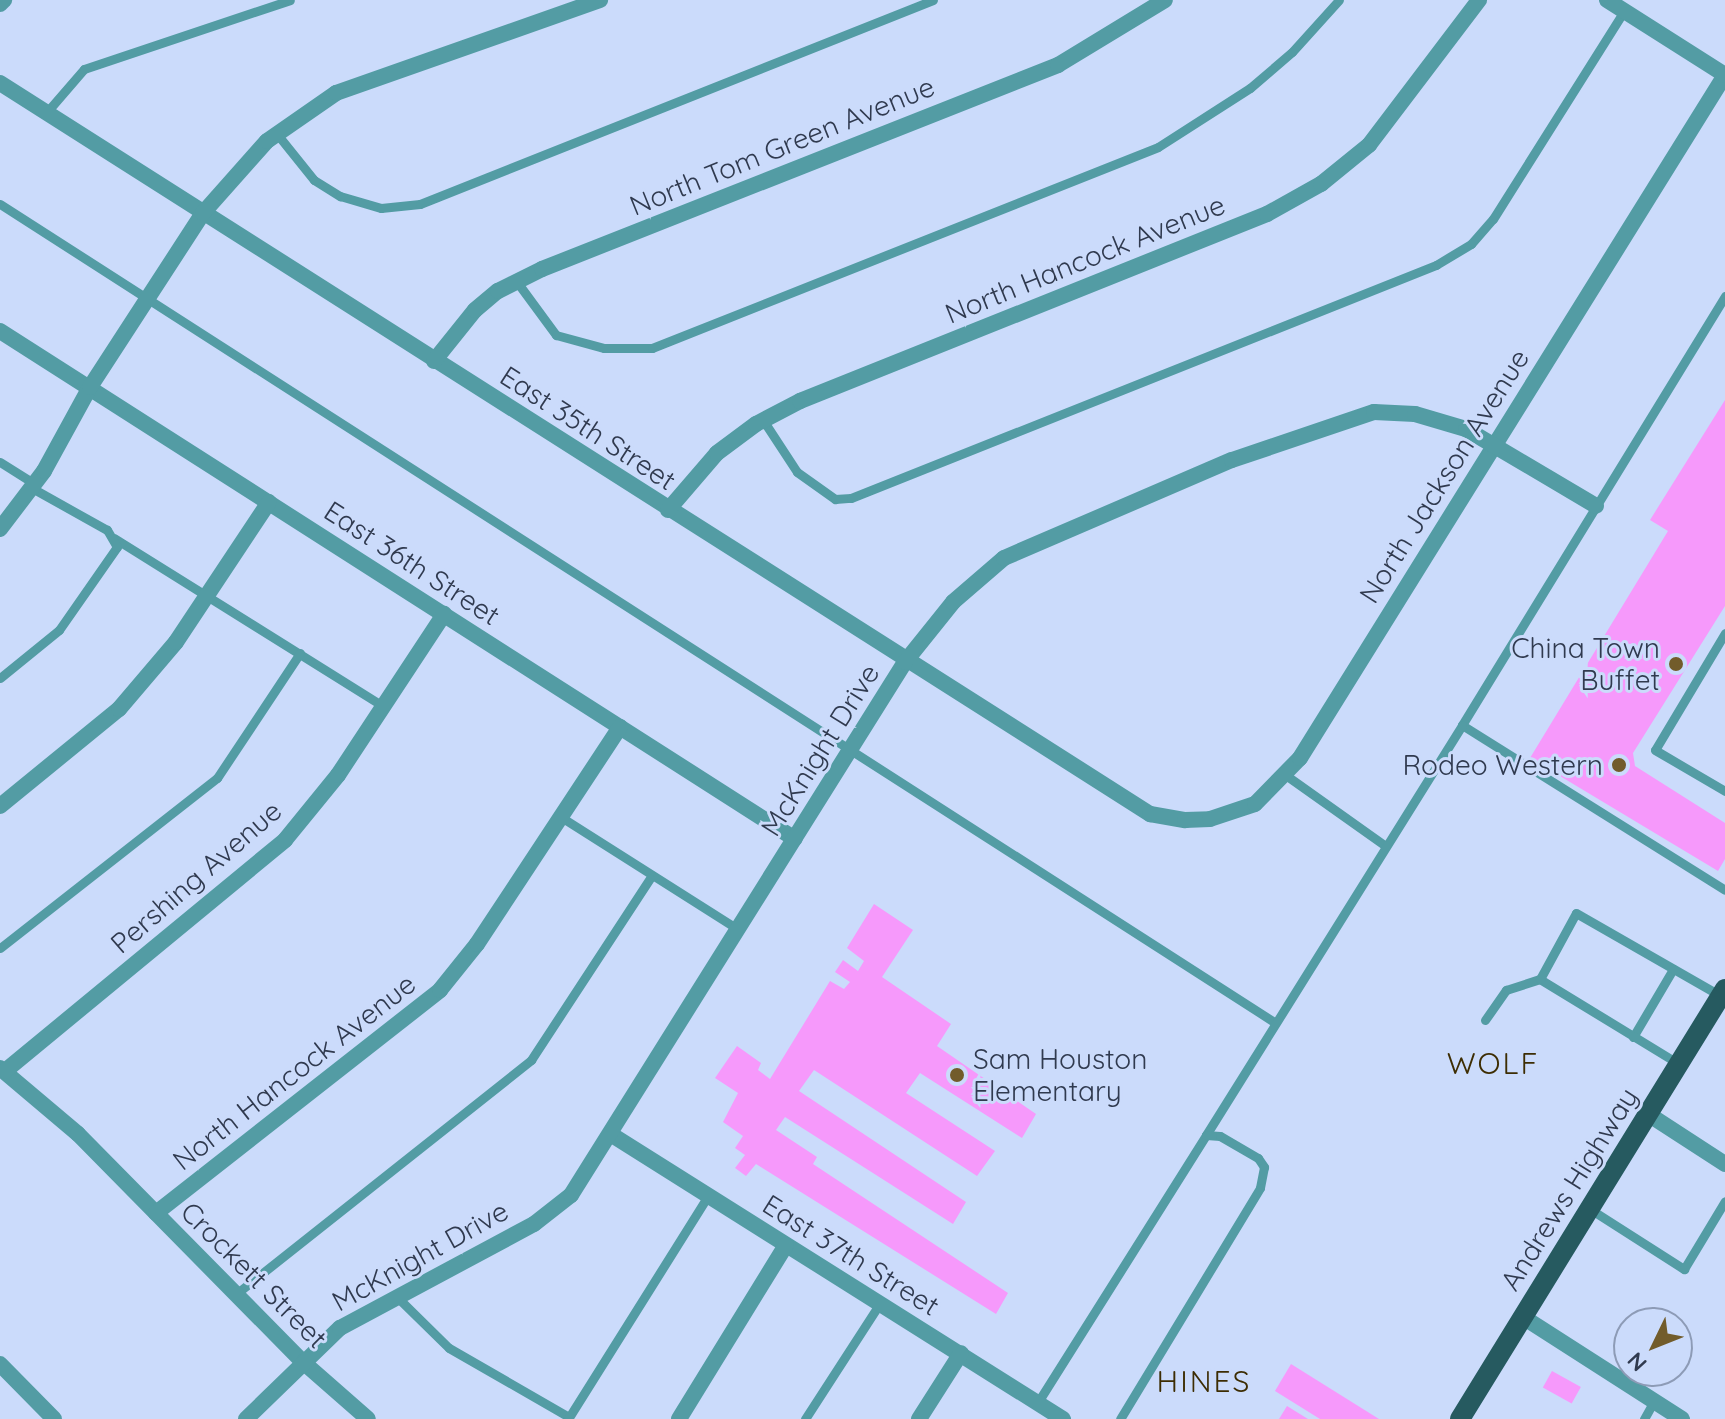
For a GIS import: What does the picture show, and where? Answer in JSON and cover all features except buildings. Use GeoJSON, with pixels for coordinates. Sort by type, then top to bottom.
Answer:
{"type":"FeatureCollection","features":[{"type":"Feature","properties":{"kind":"main road","name":"Andrews Highway"},"geometry":{"type":"LineString","coordinates":[[1460,1419],[1724,994]]}},
{"type":"Feature","properties":{"kind":"street"},"geometry":{"type":"LineString","coordinates":[[0,529],[33,486],[90,387],[203,213],[233,175],[277,134],[336,93],[600,0]]}},
{"type":"Feature","properties":{"kind":"street","name":"North Tom Green Avenue"},"geometry":{"type":"LineString","coordinates":[[434,361],[475,310],[517,282],[1058,65],[1165,0]]}},
{"type":"Feature","properties":{"kind":"street","name":"North Hancock Avenue"},"geometry":{"type":"LineString","coordinates":[[668,510],[717,453],[763,420],[1267,214],[1321,184],[1389,122],[1479,0]]}},
{"type":"Feature","properties":{"kind":"street"},"geometry":{"type":"LineString","coordinates":[[1607,0],[1725,75]]}},
{"type":"Feature","properties":{"kind":"street","name":"North Jackson Avenue"},"geometry":{"type":"LineString","coordinates":[[1150,814],[1185,820],[1236,813],[1267,796],[1287,776],[1725,75]]}},
{"type":"Feature","properties":{"kind":"street","name":"East 35th Street"},"geometry":{"type":"LineString","coordinates":[[0,83],[905,662],[1150,814]]}},
{"type":"Feature","properties":{"kind":"street","name":"East 36th Street"},"geometry":{"type":"LineString","coordinates":[[0,331],[795,839]]}},
{"type":"Feature","properties":{"kind":"street","name":"McKnight Drive"},"geometry":{"type":"LineString","coordinates":[[246,1419],[340,1328],[554,1211],[586,1176],[905,662],[953,602],[1004,558],[1312,429],[1392,412],[1442,420],[1495,443],[1596,506]]}},
{"type":"Feature","properties":{"kind":"street"},"geometry":{"type":"LineString","coordinates":[[0,806],[119,709],[176,642],[269,502]]}},
{"type":"Feature","properties":{"kind":"street","name":"Pershing Avenue"},"geometry":{"type":"LineString","coordinates":[[2,1069],[285,840],[338,775],[444,614]]}},
{"type":"Feature","properties":{"kind":"street","name":"North Hancock Avenue"},"geometry":{"type":"LineString","coordinates":[[156,1213],[440,990],[620,727]]}},
{"type":"Feature","properties":{"kind":"street","name":"Crockett Street"},"geometry":{"type":"LineString","coordinates":[[2,1069],[78,1134],[303,1362],[368,1419]]}},
{"type":"Feature","properties":{"kind":"street"},"geometry":{"type":"LineString","coordinates":[[1648,1114],[1725,1164]]}},
{"type":"Feature","properties":{"kind":"street","name":"East 37th Street"},"geometry":{"type":"LineString","coordinates":[[612,1135],[961,1353],[1041,1410],[1063,1419]]}},
{"type":"Feature","properties":{"kind":"street"},"geometry":{"type":"LineString","coordinates":[[679,1419],[786,1245]]}},
{"type":"Feature","properties":{"kind":"street"},"geometry":{"type":"LineString","coordinates":[[1523,1317],[1682,1419]]}},
{"type":"Feature","properties":{"kind":"street"},"geometry":{"type":"LineString","coordinates":[[919,1419],[961,1353]]}},
{"type":"Feature","properties":{"kind":"street"},"geometry":{"type":"LineString","coordinates":[[0,1364],[54,1419]]}},
{"type":"Feature","properties":{"kind":"lane"},"geometry":{"type":"LineString","coordinates":[[46,113],[84,69],[290,0]]}},
{"type":"Feature","properties":{"kind":"lane"},"geometry":{"type":"LineString","coordinates":[[277,134],[314,180],[340,196],[381,208],[420,204],[933,0]]}},
{"type":"Feature","properties":{"kind":"lane"},"geometry":{"type":"LineString","coordinates":[[517,282],[556,335],[604,348],[652,348],[1158,147],[1250,88],[1292,52],[1339,0]]}},
{"type":"Feature","properties":{"kind":"lane"},"geometry":{"type":"LineString","coordinates":[[763,420],[797,472],[835,499],[851,498],[1436,265],[1471,244],[1493,219],[1624,11]]}},
{"type":"Feature","properties":{"kind":"lane"},"geometry":{"type":"LineString","coordinates":[[0,204],[849,752],[1274,1022]]}},
{"type":"Feature","properties":{"kind":"lane"},"geometry":{"type":"LineString","coordinates":[[1041,1410],[1274,1022],[1462,725],[1725,296]]}},
{"type":"Feature","properties":{"kind":"lane"},"geometry":{"type":"LineString","coordinates":[[0,462],[114,538],[383,706]]}},
{"type":"Feature","properties":{"kind":"lane"},"geometry":{"type":"LineString","coordinates":[[0,678],[81,605],[115,555],[114,538]]}},
{"type":"Feature","properties":{"kind":"lane"},"geometry":{"type":"LineString","coordinates":[[1725,633],[1655,750],[1725,791]]}},
{"type":"Feature","properties":{"kind":"lane"},"geometry":{"type":"LineString","coordinates":[[0,948],[217,778],[300,653]]}},
{"type":"Feature","properties":{"kind":"lane"},"geometry":{"type":"LineString","coordinates":[[1462,725],[1725,890]]}},
{"type":"Feature","properties":{"kind":"lane"},"geometry":{"type":"LineString","coordinates":[[1287,776],[1384,845]]}},
{"type":"Feature","properties":{"kind":"lane"},"geometry":{"type":"LineString","coordinates":[[561,817],[650,878],[739,930]]}},
{"type":"Feature","properties":{"kind":"lane"},"geometry":{"type":"LineString","coordinates":[[236,1294],[531,1060],[650,878]]}},
{"type":"Feature","properties":{"kind":"lane"},"geometry":{"type":"LineString","coordinates":[[1485,1020],[1506,990],[1540,979],[1576,913],[1673,969],[1724,994]]}},
{"type":"Feature","properties":{"kind":"lane"},"geometry":{"type":"LineString","coordinates":[[1633,1037],[1673,969]]}},
{"type":"Feature","properties":{"kind":"lane"},"geometry":{"type":"LineString","coordinates":[[1540,979],[1679,1065]]}},
{"type":"Feature","properties":{"kind":"lane"},"geometry":{"type":"LineString","coordinates":[[1120,1419],[1260,1188],[1264,1167],[1258,1158],[1220,1136],[1206,1135]]}},
{"type":"Feature","properties":{"kind":"lane"},"geometry":{"type":"LineString","coordinates":[[395,1296],[449,1348],[568,1418],[708,1196]]}},
{"type":"Feature","properties":{"kind":"lane"},"geometry":{"type":"LineString","coordinates":[[1590,1209],[1684,1269],[1725,1201]]}},
{"type":"Feature","properties":{"kind":"lane"},"geometry":{"type":"LineString","coordinates":[[805,1419],[880,1303]]}},
{"type":"Feature","properties":{"kind":"lane"},"geometry":{"type":"LineString","coordinates":[[1644,1419],[1654,1401]]}},
{"type":"Feature","properties":{"kind":"place","name":"China Town Buffet"},"geometry":{"type":"Point","coordinates":[1676,664]}},
{"type":"Feature","properties":{"kind":"place","name":"Rodeo Western"},"geometry":{"type":"Point","coordinates":[1619,765]}},
{"type":"Feature","properties":{"kind":"place","name":"Sam Houston Elementary"},"geometry":{"type":"Point","coordinates":[957,1075]}},
{"type":"Feature","properties":{"kind":"district","name":"WOLF"},"geometry":{"type":"Point","coordinates":[1493,1063]}},
{"type":"Feature","properties":{"kind":"district","name":"HINES"},"geometry":{"type":"Point","coordinates":[1204,1381]}}]}
